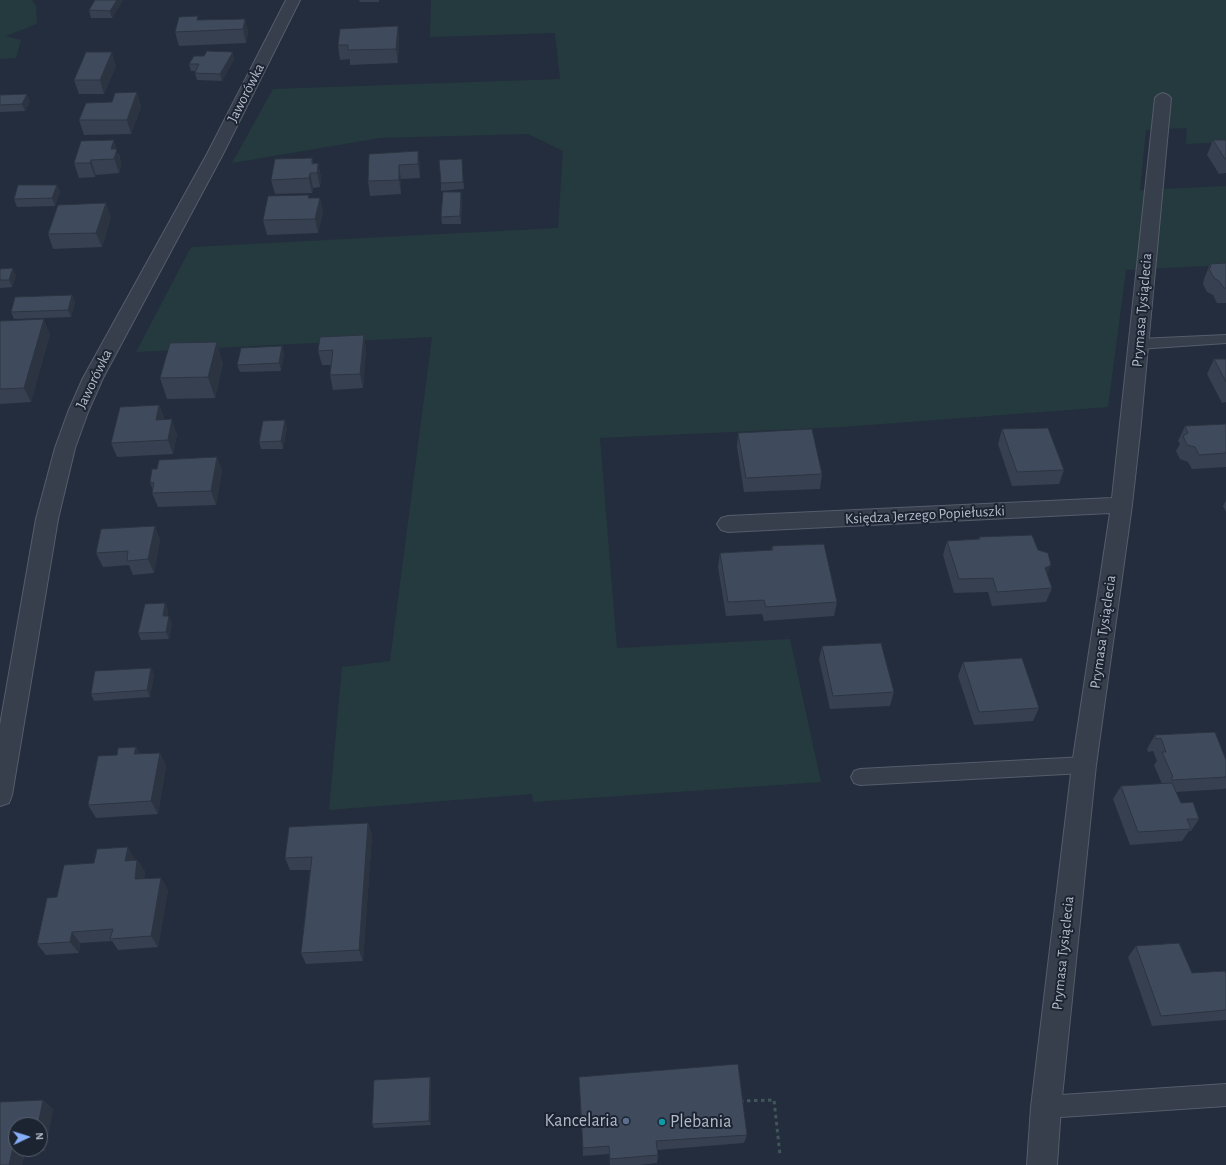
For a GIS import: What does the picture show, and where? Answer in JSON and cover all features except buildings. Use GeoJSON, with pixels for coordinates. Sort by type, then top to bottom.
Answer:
{"type":"FeatureCollection","features":[{"type":"Feature","properties":{"kind":"street","name":"Jaworówka"},"geometry":{"type":"LineString","coordinates":[[0,795],[47,519],[65,448],[78,412],[93,378],[212,161],[293,0]]}},
{"type":"Feature","properties":{"kind":"street","name":"Prymasa Tysiąclecia"},"geometry":{"type":"LineString","coordinates":[[1042,1165],[1046,1108],[1084,765],[1122,505],[1163,98]]}},
{"type":"Feature","properties":{"kind":"street","name":"Księdza Jerzego Popiełuszki"},"geometry":{"type":"LineString","coordinates":[[728,524],[1122,505]]}},
{"type":"Feature","properties":{"kind":"lane"},"geometry":{"type":"LineString","coordinates":[[1139,344],[1226,339]]}},
{"type":"Feature","properties":{"kind":"lane"},"geometry":{"type":"LineString","coordinates":[[860,777],[1084,765]]}},
{"type":"Feature","properties":{"kind":"lane"},"geometry":{"type":"LineString","coordinates":[[1046,1108],[1226,1095]]}},
{"type":"Feature","properties":{"kind":"path"},"geometry":{"type":"LineString","coordinates":[[739,1101],[774,1100],[780,1155]]}},
{"type":"Feature","properties":{"kind":"green space"},"geometry":{"type":"Polygon","coordinates":[[[0,0],[32,0],[36,6],[37,24],[6,36],[21,40],[16,58],[0,59],[0,0]]]}},
{"type":"Feature","properties":{"kind":"green space"},"geometry":{"type":"Polygon","coordinates":[[[431,0],[1226,0],[1226,142],[1186,144],[1187,128],[1146,130],[1140,190],[1226,186],[1226,265],[1126,270],[1108,407],[843,427],[600,438],[617,648],[790,639],[821,782],[533,802],[532,794],[329,810],[342,667],[390,661],[432,337],[136,352],[191,247],[558,228],[563,151],[528,134],[380,138],[232,163],[273,89],[560,79],[555,33],[430,37],[431,0]]]}},
{"type":"Feature","properties":{"kind":"place","name":"Kancelaria"},"geometry":{"type":"Point","coordinates":[626,1121]}},
{"type":"Feature","properties":{"kind":"place","name":"Plebania"},"geometry":{"type":"Point","coordinates":[662,1122]}}]}
